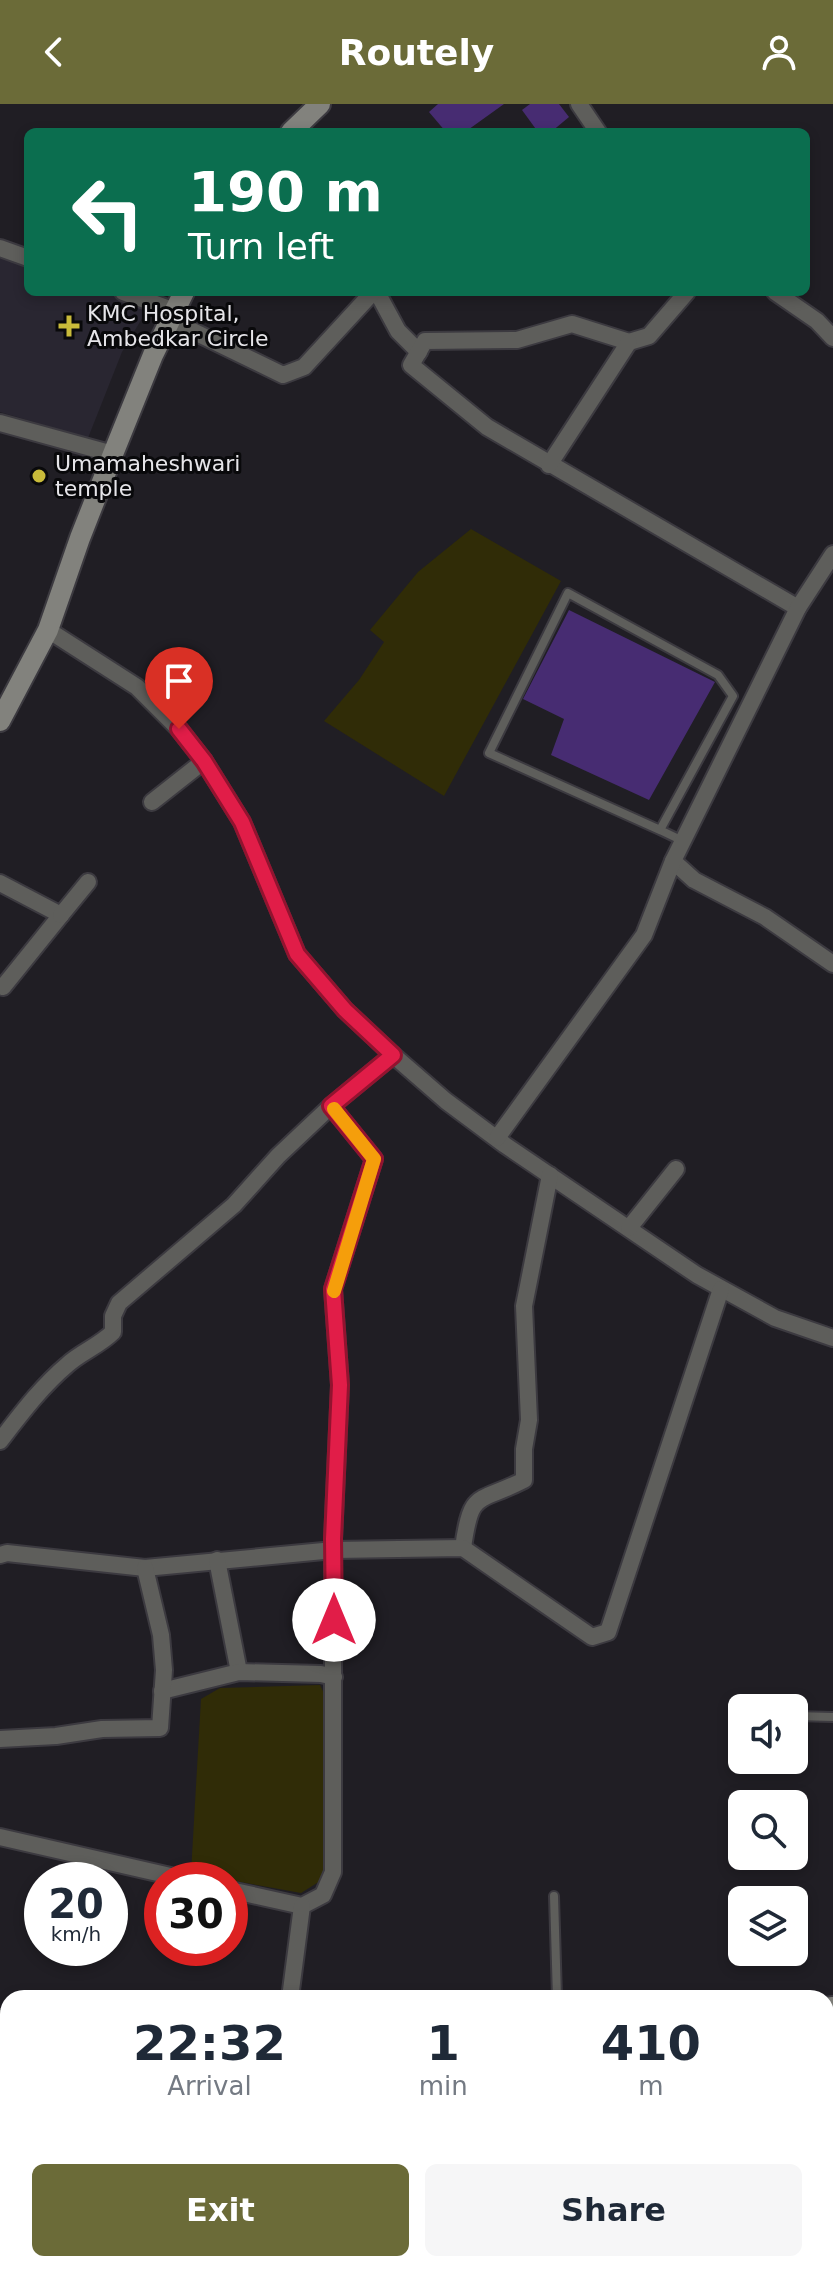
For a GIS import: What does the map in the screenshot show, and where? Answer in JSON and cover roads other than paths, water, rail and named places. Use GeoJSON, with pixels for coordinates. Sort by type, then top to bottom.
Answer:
{"type":"FeatureCollection","features":[{"type":"Feature","properties":{"kind":"street"},"geometry":{"type":"LineString","coordinates":[[295,128],[320,104]]}},
{"type":"Feature","properties":{"kind":"street"},"geometry":{"type":"LineString","coordinates":[[579,104],[595,128]]}},
{"type":"Feature","properties":{"kind":"street"},"geometry":{"type":"LineString","coordinates":[[0,248],[24,257]]}},
{"type":"Feature","properties":{"kind":"street"},"geometry":{"type":"LineString","coordinates":[[136,296],[176,308],[283,375],[304,367],[371,296]]}},
{"type":"Feature","properties":{"kind":"street"},"geometry":{"type":"LineString","coordinates":[[377,296],[398,331],[419,352]]}},
{"type":"Feature","properties":{"kind":"street"},"geometry":{"type":"LineString","coordinates":[[684,296],[649,336],[629,342],[572,324],[517,340],[425,341],[411,365],[487,427],[798,608]]}},
{"type":"Feature","properties":{"kind":"street"},"geometry":{"type":"LineString","coordinates":[[781,296],[817,321],[833,338]]}},
{"type":"Feature","properties":{"kind":"street"},"geometry":{"type":"LineString","coordinates":[[0,721],[48,630],[113,454],[176,308]]}},
{"type":"Feature","properties":{"kind":"street"},"geometry":{"type":"LineString","coordinates":[[549,465],[629,342]]}},
{"type":"Feature","properties":{"kind":"street"},"geometry":{"type":"LineString","coordinates":[[0,423],[113,454]]}},
{"type":"Feature","properties":{"kind":"street"},"geometry":{"type":"LineString","coordinates":[[497,1138],[644,935],[673,861],[798,608],[831,564]]}},
{"type":"Feature","properties":{"kind":"street"},"geometry":{"type":"LineString","coordinates":[[48,630],[137,687],[179,729],[204,761],[242,822],[297,954],[345,1010],[393,1055],[446,1101],[497,1138],[721,1289],[775,1318],[833,1338]]}},
{"type":"Feature","properties":{"kind":"street"},"geometry":{"type":"LineString","coordinates":[[152,802],[204,761]]}},
{"type":"Feature","properties":{"kind":"street"},"geometry":{"type":"LineString","coordinates":[[673,861],[701,885],[765,917],[833,964]]}},
{"type":"Feature","properties":{"kind":"street"},"geometry":{"type":"LineString","coordinates":[[3,987],[88,882]]}},
{"type":"Feature","properties":{"kind":"street"},"geometry":{"type":"LineString","coordinates":[[0,883],[61,915]]}},
{"type":"Feature","properties":{"kind":"street"},"geometry":{"type":"LineString","coordinates":[[0,1441],[42,1388],[71,1362],[113,1332],[113,1316],[119,1303],[234,1205],[278,1156],[331,1106],[393,1055]]}},
{"type":"Feature","properties":{"kind":"street"},"geometry":{"type":"LineString","coordinates":[[248,1894],[302,1906],[323,1895],[333,1872],[334,1550],[340,1385],[333,1289],[374,1159],[331,1106]]}},
{"type":"Feature","properties":{"kind":"street"},"geometry":{"type":"LineString","coordinates":[[629,1228],[676,1169]]}},
{"type":"Feature","properties":{"kind":"street"},"geometry":{"type":"LineString","coordinates":[[463,1548],[468,1514],[479,1499],[524,1480],[524,1449],[529,1420],[524,1306],[550,1175]]}},
{"type":"Feature","properties":{"kind":"street"},"geometry":{"type":"LineString","coordinates":[[0,1555],[7,1553],[145,1568],[334,1550],[463,1548],[592,1637],[608,1632],[721,1289]]}},
{"type":"Feature","properties":{"kind":"street"},"geometry":{"type":"LineString","coordinates":[[217,1560],[239,1672]]}},
{"type":"Feature","properties":{"kind":"street"},"geometry":{"type":"LineString","coordinates":[[0,1739],[56,1736],[102,1729],[160,1728],[164,1670],[161,1635],[145,1568]]}},
{"type":"Feature","properties":{"kind":"street"},"geometry":{"type":"LineString","coordinates":[[162,1691],[239,1672],[334,1677]]}},
{"type":"Feature","properties":{"kind":"street"},"geometry":{"type":"LineString","coordinates":[[0,1837],[144,1870]]}},
{"type":"Feature","properties":{"kind":"street"},"geometry":{"type":"LineString","coordinates":[[291,1990],[302,1906]]}},
{"type":"Feature","properties":{"kind":"lane"},"geometry":{"type":"LineString","coordinates":[[660,830],[733,696],[718,675],[568,593],[489,753],[683,841]]}},
{"type":"Feature","properties":{"kind":"lane"},"geometry":{"type":"LineString","coordinates":[[808,1716],[833,1717]]}},
{"type":"Feature","properties":{"kind":"lane"},"geometry":{"type":"LineString","coordinates":[[554,1896],[557,1990]]}},
{"type":"Feature","properties":{"kind":"place","name":"KMC Hospital, Ambedkar Circle"},"geometry":{"type":"Point","coordinates":[69,326]}},
{"type":"Feature","properties":{"kind":"place","name":"Umamaheshwari temple"},"geometry":{"type":"Point","coordinates":[39,476]}}]}
